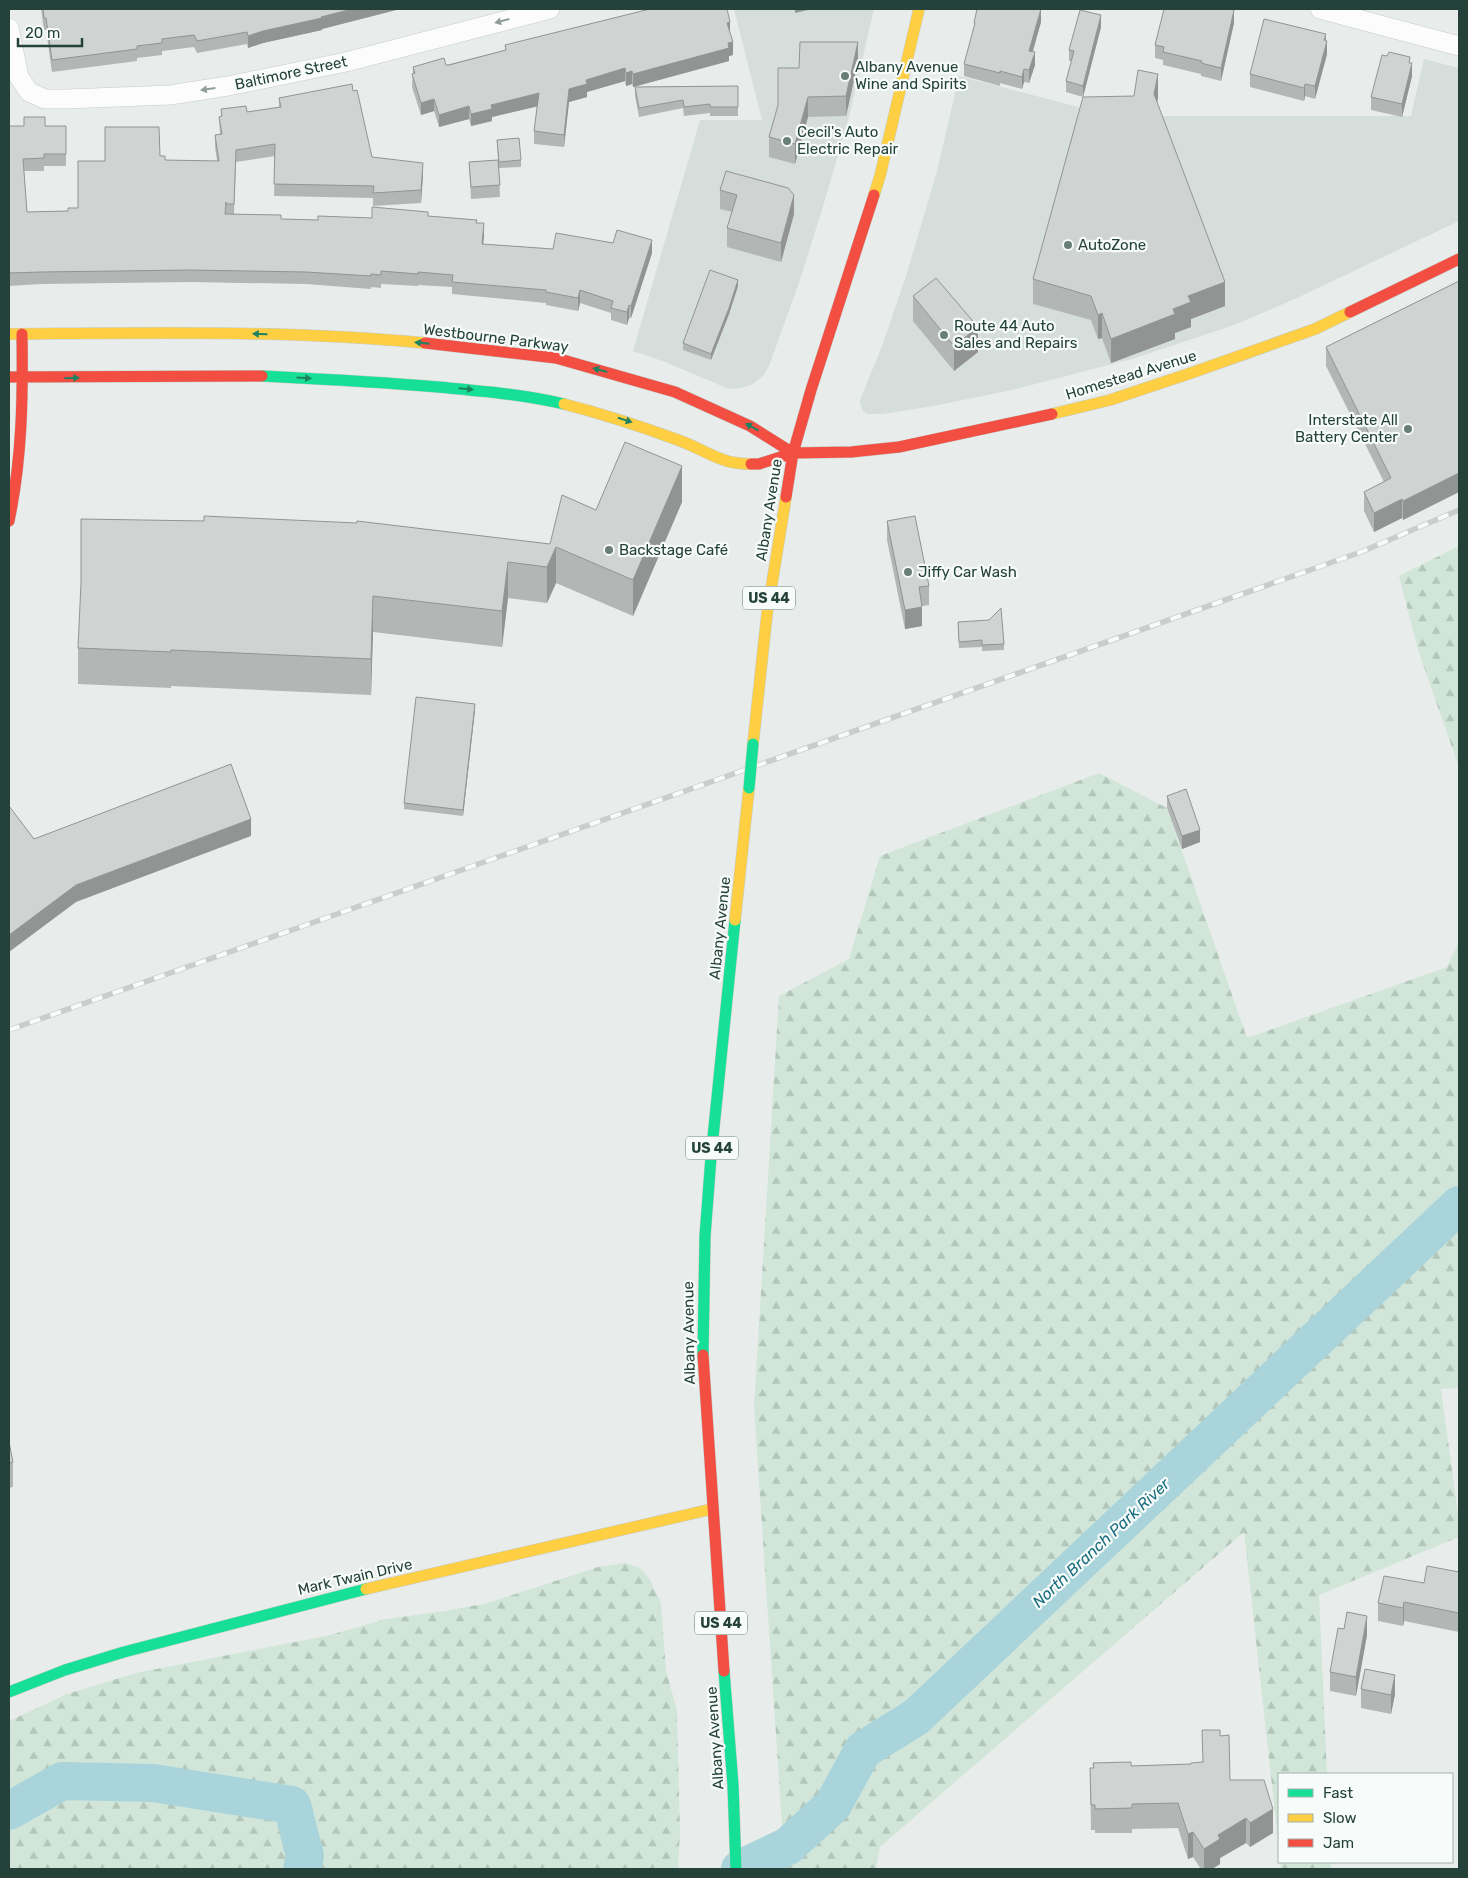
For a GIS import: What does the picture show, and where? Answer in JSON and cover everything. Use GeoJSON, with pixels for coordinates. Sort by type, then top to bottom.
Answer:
{"type":"FeatureCollection","features":[{"type":"Feature","properties":{"kind":"main road","name":"Albany Avenue"},"geometry":{"type":"LineString","coordinates":[[736,1869],[736,1832],[712,1509],[702,1342],[704,1270],[711,1157],[767,614],[793,453],[811,390],[880,176],[919,9]]}},
{"type":"Feature","properties":{"kind":"main road","name":"Homestead Avenue"},"geometry":{"type":"LineString","coordinates":[[793,453],[843,452],[899,447],[1030,420],[1110,400],[1314,329],[1459,260]]}},
{"type":"Feature","properties":{"kind":"main road","name":"Westbourne Parkway"},"geometry":{"type":"LineString","coordinates":[[9,334],[210,333],[500,350],[556,358],[675,392],[735,418],[793,453]]}},
{"type":"Feature","properties":{"kind":"main road"},"geometry":{"type":"LineString","coordinates":[[9,521],[16,492],[21,440],[22,334]]}},
{"type":"Feature","properties":{"kind":"main road"},"geometry":{"type":"LineString","coordinates":[[9,378],[256,376],[385,378],[542,399],[581,407],[643,426],[731,463],[759,464],[793,453]]}},
{"type":"Feature","properties":{"kind":"main road","name":"Mark Twain Drive"},"geometry":{"type":"LineString","coordinates":[[9,1692],[38,1679],[152,1644],[314,1601],[712,1509]]}},
{"type":"Feature","properties":{"kind":"street","name":"Baltimore Street"},"geometry":{"type":"LineString","coordinates":[[9,28],[19,77],[29,92],[45,99],[67,99],[170,95],[228,86],[346,62],[550,9]]}},
{"type":"Feature","properties":{"kind":"street"},"geometry":{"type":"LineString","coordinates":[[1320,9],[1459,46]]}},
{"type":"Feature","properties":{"kind":"shaded area"},"geometry":{"type":"Polygon","coordinates":[[[734,9],[874,9],[848,121],[822,210],[799,283],[769,366],[763,376],[753,384],[729,389],[665,362],[633,351],[700,120],[762,120],[734,9]]]}},
{"type":"Feature","properties":{"kind":"shaded area"},"geometry":{"type":"Polygon","coordinates":[[[1424,59],[1459,68],[1459,221],[1297,298],[1237,324],[1132,359],[1012,390],[934,406],[883,414],[867,414],[863,411],[860,400],[882,346],[906,276],[937,171],[959,76],[1086,109],[1085,116],[1411,116],[1424,59]]]}},
{"type":"Feature","properties":{"kind":"green space"},"geometry":{"type":"Polygon","coordinates":[[[1459,546],[1459,767],[1418,650],[1399,576],[1459,546]]]}},
{"type":"Feature","properties":{"kind":"green space"},"geometry":{"type":"Polygon","coordinates":[[[1099,773],[1167,808],[1247,1038],[1447,967],[1459,942],[1459,1388],[1441,1389],[1459,1521],[1459,1537],[1319,1595],[1327,1773],[1278,1773],[1278,1840],[1244,1532],[880,1847],[876,1869],[785,1869],[754,1407],[779,996],[849,959],[880,856],[1099,773]]]}},
{"type":"Feature","properties":{"kind":"green space"},"geometry":{"type":"Polygon","coordinates":[[[626,1563],[640,1568],[649,1578],[661,1603],[666,1671],[677,1710],[680,1832],[678,1869],[9,1869],[9,1721],[67,1694],[136,1673],[330,1635],[386,1619],[488,1603],[598,1567],[626,1563]]]}},
{"type":"Feature","properties":{"kind":"green space"},"geometry":{"type":"Polygon","coordinates":[[[1281,1863],[1331,1863],[1331,1869],[1281,1869],[1281,1863]]]}},
{"type":"Feature","properties":{"kind":"building"},"geometry":{"type":"Polygon","coordinates":[[[43,9],[352,9],[248,36],[247,32],[197,41],[194,35],[162,39],[162,43],[137,46],[137,49],[52,60],[43,9]]]}},
{"type":"Feature","properties":{"kind":"building"},"geometry":{"type":"Polygon","coordinates":[[[650,9],[727,9],[730,22],[727,23],[733,42],[728,43],[729,48],[633,74],[632,71],[626,73],[625,68],[586,80],[587,84],[569,89],[564,135],[534,131],[539,93],[491,105],[492,109],[471,114],[469,106],[439,115],[434,99],[421,103],[412,74],[415,73],[413,67],[444,58],[446,65],[449,65],[506,50],[505,45],[650,9]]]}},
{"type":"Feature","properties":{"kind":"building"},"geometry":{"type":"Polygon","coordinates":[[[977,9],[1041,9],[1029,51],[1035,52],[1029,70],[1024,69],[1022,77],[964,64],[977,9]]]}},
{"type":"Feature","properties":{"kind":"building"},"geometry":{"type":"Polygon","coordinates":[[[1164,9],[1234,10],[1221,68],[1201,63],[1202,61],[1163,52],[1164,47],[1155,45],[1164,9]]]}},
{"type":"Feature","properties":{"kind":"building"},"geometry":{"type":"Polygon","coordinates":[[[1080,10],[1101,15],[1083,86],[1066,81],[1074,51],[1069,50],[1080,10]]]}},
{"type":"Feature","properties":{"kind":"building"},"geometry":{"type":"Polygon","coordinates":[[[1264,19],[1326,34],[1324,40],[1327,41],[1315,86],[1305,84],[1304,88],[1250,74],[1264,19]]]}},
{"type":"Feature","properties":{"kind":"building"},"geometry":{"type":"Polygon","coordinates":[[[800,42],[858,42],[846,96],[808,97],[795,144],[769,137],[778,105],[778,68],[799,68],[800,42]]]}},
{"type":"Feature","properties":{"kind":"building"},"geometry":{"type":"Polygon","coordinates":[[[1389,52],[1410,57],[1409,63],[1412,63],[1402,104],[1371,97],[1382,55],[1387,56],[1389,52]]]}},
{"type":"Feature","properties":{"kind":"building"},"geometry":{"type":"Polygon","coordinates":[[[1138,70],[1158,74],[1154,94],[1225,282],[1188,296],[1191,302],[1173,309],[1175,314],[1111,339],[1102,313],[1098,315],[1091,296],[1033,279],[1083,97],[1134,96],[1138,70]]]}},
{"type":"Feature","properties":{"kind":"building"},"geometry":{"type":"Polygon","coordinates":[[[352,84],[353,91],[357,90],[372,157],[423,163],[421,190],[373,193],[374,186],[274,184],[275,144],[236,150],[234,204],[226,204],[226,202],[225,214],[281,215],[281,219],[318,220],[318,216],[372,218],[372,207],[428,212],[428,216],[477,220],[476,223],[484,223],[482,244],[553,249],[556,233],[613,243],[617,230],[652,240],[631,306],[629,305],[627,312],[611,308],[613,301],[580,290],[578,298],[546,292],[546,290],[452,282],[453,275],[418,272],[418,274],[381,271],[381,275],[371,274],[371,276],[306,272],[190,270],[9,273],[9,126],[24,126],[24,117],[45,117],[45,126],[66,126],[66,154],[44,154],[44,158],[23,159],[27,212],[68,211],[68,208],[78,208],[78,161],[105,161],[105,127],[159,127],[160,156],[165,156],[165,160],[219,161],[215,135],[222,134],[219,117],[222,116],[221,109],[246,106],[247,112],[281,107],[279,98],[352,84]]]}},
{"type":"Feature","properties":{"kind":"building"},"geometry":{"type":"Polygon","coordinates":[[[738,86],[738,107],[710,107],[710,104],[684,107],[683,100],[639,108],[635,87],[738,86]]]}},
{"type":"Feature","properties":{"kind":"building"},"geometry":{"type":"Polygon","coordinates":[[[519,138],[521,160],[499,162],[497,140],[519,138]]]}},
{"type":"Feature","properties":{"kind":"building"},"geometry":{"type":"Polygon","coordinates":[[[498,160],[500,185],[471,187],[469,162],[498,160]]]}},
{"type":"Feature","properties":{"kind":"building"},"geometry":{"type":"Polygon","coordinates":[[[726,171],[788,188],[794,195],[781,243],[727,228],[737,195],[720,190],[726,171]]]}},
{"type":"Feature","properties":{"kind":"building"},"geometry":{"type":"Polygon","coordinates":[[[710,270],[738,280],[711,354],[683,343],[710,270]]]}},
{"type":"Feature","properties":{"kind":"building"},"geometry":{"type":"Polygon","coordinates":[[[936,278],[978,327],[954,346],[913,296],[936,278]]]}},
{"type":"Feature","properties":{"kind":"building","name":"Interstate All Battery Center"},"geometry":{"type":"Polygon","coordinates":[[[1459,281],[1459,473],[1374,513],[1364,492],[1391,478],[1326,347],[1459,281]]]}},
{"type":"Feature","properties":{"kind":"building"},"geometry":{"type":"Polygon","coordinates":[[[625,442],[682,466],[633,580],[556,547],[547,567],[508,562],[502,611],[373,596],[371,659],[78,648],[81,519],[204,521],[204,516],[357,523],[357,521],[550,544],[562,495],[596,510],[625,442]]]}},
{"type":"Feature","properties":{"kind":"building","name":"Jiffy Car Wash"},"geometry":{"type":"Polygon","coordinates":[[[915,516],[929,586],[919,587],[922,607],[905,610],[887,521],[915,516]]]}},
{"type":"Feature","properties":{"kind":"building"},"geometry":{"type":"Polygon","coordinates":[[[1001,608],[1004,644],[982,645],[982,640],[959,642],[958,622],[989,620],[1001,608]]]}},
{"type":"Feature","properties":{"kind":"building"},"geometry":{"type":"Polygon","coordinates":[[[416,697],[475,704],[463,810],[404,803],[416,697]]]}},
{"type":"Feature","properties":{"kind":"building"},"geometry":{"type":"Polygon","coordinates":[[[231,764],[251,819],[76,885],[9,935],[9,806],[34,839],[231,764]]]}},
{"type":"Feature","properties":{"kind":"building"},"geometry":{"type":"Polygon","coordinates":[[[1186,789],[1200,830],[1182,836],[1167,796],[1186,789]]]}},
{"type":"Feature","properties":{"kind":"building"},"geometry":{"type":"Polygon","coordinates":[[[9,1442],[13,1462],[9,1463],[9,1442]]]}},
{"type":"Feature","properties":{"kind":"building"},"geometry":{"type":"Polygon","coordinates":[[[1427,1566],[1459,1572],[1459,1613],[1404,1602],[1403,1608],[1378,1603],[1384,1576],[1424,1583],[1427,1566]]]}},
{"type":"Feature","properties":{"kind":"building"},"geometry":{"type":"Polygon","coordinates":[[[1347,1612],[1367,1616],[1356,1677],[1330,1672],[1338,1628],[1344,1629],[1347,1612]]]}},
{"type":"Feature","properties":{"kind":"building"},"geometry":{"type":"Polygon","coordinates":[[[1365,1669],[1395,1675],[1391,1695],[1361,1689],[1365,1669]]]}},
{"type":"Feature","properties":{"kind":"building"},"geometry":{"type":"Polygon","coordinates":[[[1202,1730],[1220,1730],[1220,1736],[1229,1735],[1230,1780],[1264,1780],[1273,1809],[1250,1823],[1246,1818],[1218,1835],[1220,1839],[1204,1849],[1193,1832],[1188,1834],[1178,1803],[1132,1804],[1132,1808],[1095,1809],[1095,1805],[1091,1805],[1090,1768],[1094,1768],[1093,1763],[1131,1762],[1131,1766],[1203,1762],[1202,1730]]]}},
{"type":"Feature","properties":{"kind":"waterway","name":"North Branch Park River"},"geometry":{"type":"LineString","coordinates":[[740,1869],[788,1846],[833,1805],[863,1750],[916,1717],[1459,1205]]}},
{"type":"Feature","properties":{"kind":"waterway","name":"North Branch Park River"},"geometry":{"type":"LineString","coordinates":[[9,1811],[62,1781],[153,1783],[292,1805],[305,1856],[302,1869]]}},
{"type":"Feature","properties":{"kind":"railway"},"geometry":{"type":"LineString","coordinates":[[9,1030],[1361,552],[1459,510]]}},
{"type":"Feature","properties":{"kind":"traffic: fast"},"geometry":{"type":"LineString","coordinates":[[262,376],[438,387],[517,395],[564,404]]}},
{"type":"Feature","properties":{"kind":"traffic: fast"},"geometry":{"type":"LineString","coordinates":[[749,788],[753,744]]}},
{"type":"Feature","properties":{"kind":"traffic: fast"},"geometry":{"type":"LineString","coordinates":[[703,1355],[705,1236],[735,920]]}},
{"type":"Feature","properties":{"kind":"traffic: fast"},"geometry":{"type":"LineString","coordinates":[[9,1692],[65,1670],[124,1652],[366,1589]]}},
{"type":"Feature","properties":{"kind":"traffic: fast"},"geometry":{"type":"LineString","coordinates":[[724,1671],[733,1785],[736,1869]]}},
{"type":"Feature","properties":{"kind":"traffic: slow"},"geometry":{"type":"LineString","coordinates":[[874,195],[919,9]]}},
{"type":"Feature","properties":{"kind":"traffic: slow"},"geometry":{"type":"LineString","coordinates":[[1052,414],[1110,400],[1194,372],[1315,329],[1350,312]]}},
{"type":"Feature","properties":{"kind":"traffic: slow"},"geometry":{"type":"LineString","coordinates":[[9,334],[269,334],[425,343]]}},
{"type":"Feature","properties":{"kind":"traffic: slow"},"geometry":{"type":"LineString","coordinates":[[564,404],[650,430],[730,462],[751,464]]}},
{"type":"Feature","properties":{"kind":"traffic: slow"},"geometry":{"type":"LineString","coordinates":[[753,744],[767,614],[786,497]]}},
{"type":"Feature","properties":{"kind":"traffic: slow"},"geometry":{"type":"LineString","coordinates":[[735,920],[749,788]]}},
{"type":"Feature","properties":{"kind":"traffic: slow"},"geometry":{"type":"LineString","coordinates":[[366,1589],[712,1509]]}},
{"type":"Feature","properties":{"kind":"traffic: jam"},"geometry":{"type":"LineString","coordinates":[[786,497],[793,453],[811,390],[874,195]]}},
{"type":"Feature","properties":{"kind":"traffic: jam"},"geometry":{"type":"LineString","coordinates":[[1350,312],[1459,259]]}},
{"type":"Feature","properties":{"kind":"traffic: jam"},"geometry":{"type":"LineString","coordinates":[[9,521],[17,474],[21,428],[22,334]]}},
{"type":"Feature","properties":{"kind":"traffic: jam"},"geometry":{"type":"LineString","coordinates":[[425,343],[556,358],[675,392],[750,426],[793,453]]}},
{"type":"Feature","properties":{"kind":"traffic: jam"},"geometry":{"type":"LineString","coordinates":[[9,377],[262,376]]}},
{"type":"Feature","properties":{"kind":"traffic: jam"},"geometry":{"type":"LineString","coordinates":[[751,464],[759,464],[793,453],[851,452],[899,447],[1052,414]]}},
{"type":"Feature","properties":{"kind":"traffic: jam"},"geometry":{"type":"LineString","coordinates":[[703,1355],[724,1671]]}},
{"type":"Feature","properties":{"kind":"place","name":"Albany Avenue Wine and Spirits"},"geometry":{"type":"Point","coordinates":[845,76]}},
{"type":"Feature","properties":{"kind":"place","name":"Cecil's Auto Electric Repair"},"geometry":{"type":"Point","coordinates":[787,141]}},
{"type":"Feature","properties":{"kind":"place","name":"AutoZone"},"geometry":{"type":"Point","coordinates":[1068,245]}},
{"type":"Feature","properties":{"kind":"place","name":"Route 44 Auto Sales and Repairs"},"geometry":{"type":"Point","coordinates":[944,335]}},
{"type":"Feature","properties":{"kind":"place","name":"Interstate All Battery Center"},"geometry":{"type":"Point","coordinates":[1408,429]}},
{"type":"Feature","properties":{"kind":"place","name":"Backstage Café"},"geometry":{"type":"Point","coordinates":[609,550]}},
{"type":"Feature","properties":{"kind":"place","name":"Jiffy Car Wash"},"geometry":{"type":"Point","coordinates":[908,572]}}]}
